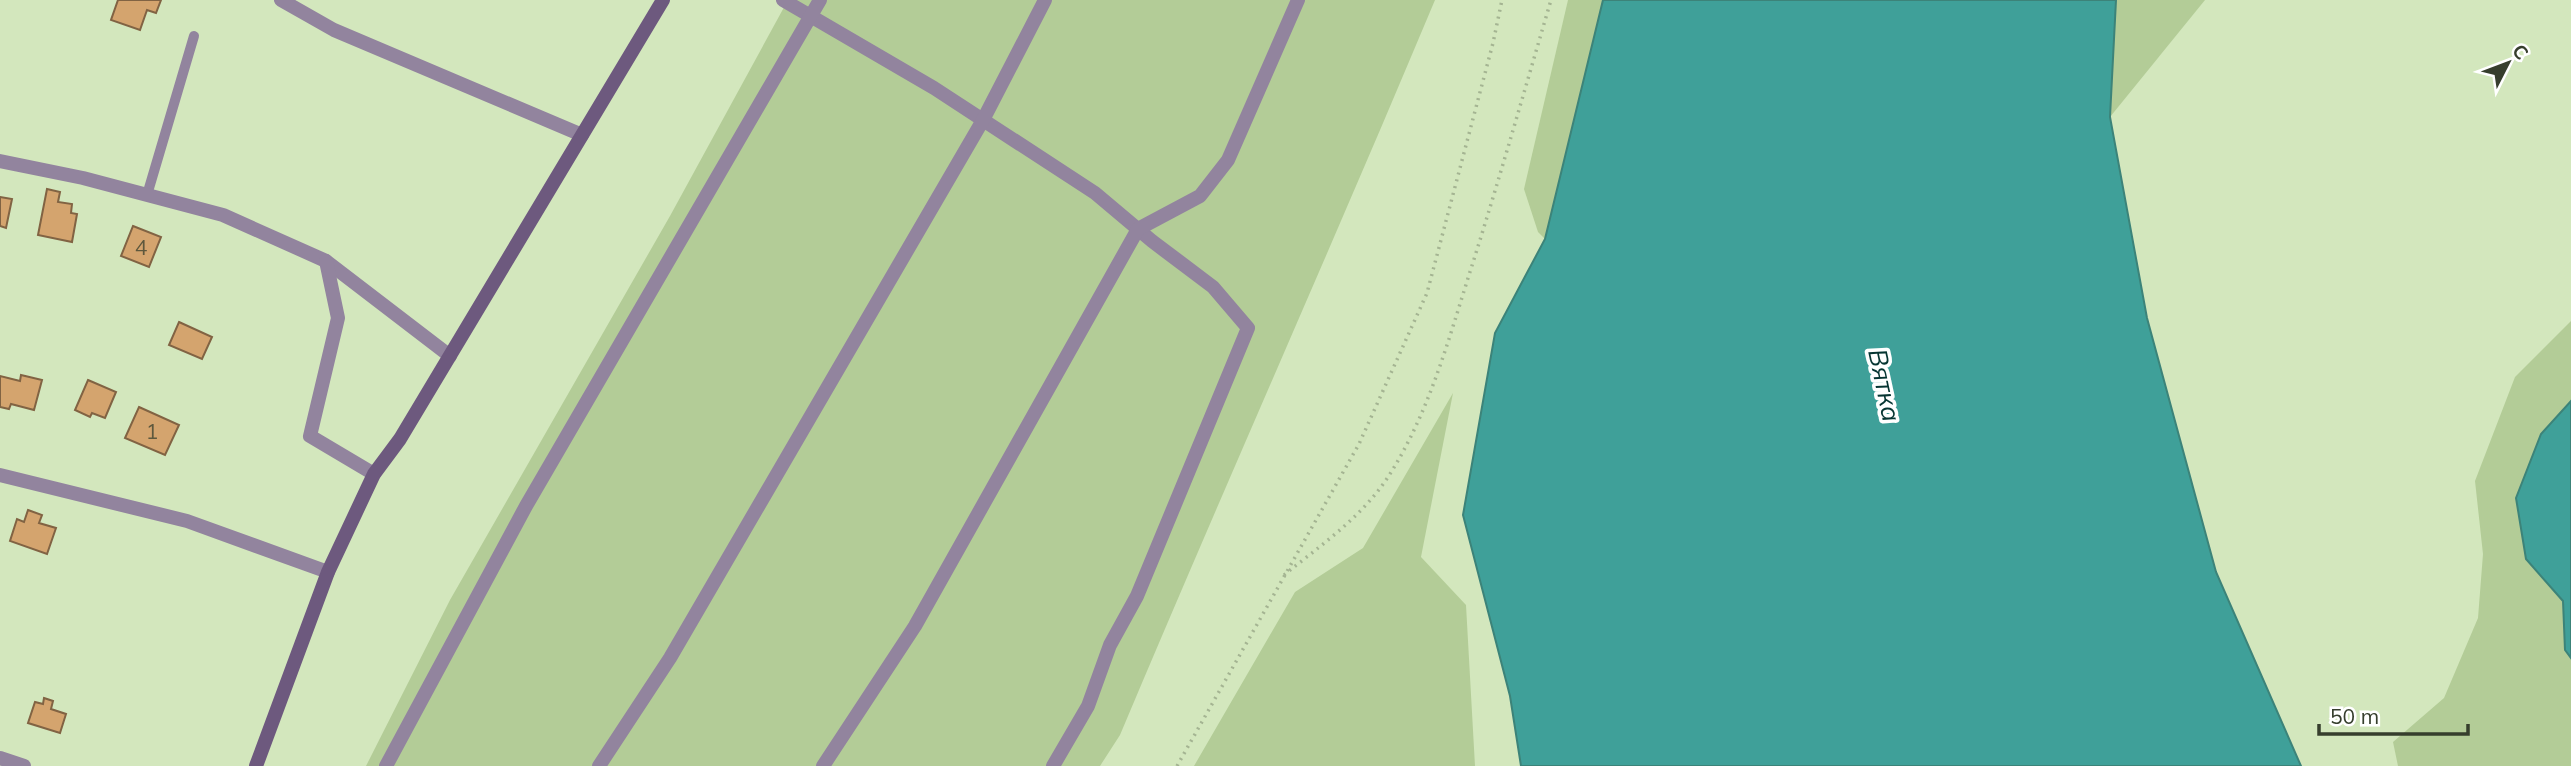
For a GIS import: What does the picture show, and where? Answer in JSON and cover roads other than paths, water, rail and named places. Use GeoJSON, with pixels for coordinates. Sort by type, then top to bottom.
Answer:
{"type":"FeatureCollection","features":[{"type":"Feature","properties":{"kind":"street"},"geometry":{"type":"LineString","coordinates":[[281,0],[334,30],[582,135]]}},
{"type":"Feature","properties":{"kind":"street"},"geometry":{"type":"LineString","coordinates":[[256,766],[328,572],[374,474],[400,439],[663,0]]}},
{"type":"Feature","properties":{"kind":"street"},"geometry":{"type":"LineString","coordinates":[[783,0],[934,88],[1095,193],[1213,286],[1248,328],[1137,596],[1110,645],[1088,706],[1053,766]]}},
{"type":"Feature","properties":{"kind":"street"},"geometry":{"type":"LineString","coordinates":[[386,766],[526,506],[820,0]]}},
{"type":"Feature","properties":{"kind":"street"},"geometry":{"type":"LineString","coordinates":[[599,766],[670,658],[983,120],[1045,0]]}},
{"type":"Feature","properties":{"kind":"street"},"geometry":{"type":"LineString","coordinates":[[823,766],[915,626],[1138,229],[1200,196],[1228,160],[1298,0]]}},
{"type":"Feature","properties":{"kind":"street"},"geometry":{"type":"LineString","coordinates":[[0,161],[83,178],[223,215],[326,261],[450,356]]}},
{"type":"Feature","properties":{"kind":"street"},"geometry":{"type":"LineString","coordinates":[[326,261],[338,318],[310,436],[374,474]]}},
{"type":"Feature","properties":{"kind":"street"},"geometry":{"type":"LineString","coordinates":[[0,475],[187,521],[328,572]]}},
{"type":"Feature","properties":{"kind":"street"},"geometry":{"type":"LineString","coordinates":[[0,758],[24,766]]}},
{"type":"Feature","properties":{"kind":"lane"},"geometry":{"type":"LineString","coordinates":[[147,195],[194,36]]}},
{"type":"Feature","properties":{"kind":"water","name":"Вятка"},"geometry":{"type":"Polygon","coordinates":[[[1603,0],[2116,0],[2110,117],[2147,318],[2216,572],[2301,766],[1521,766],[1510,696],[1463,515],[1495,333],[1545,239],[1603,0]]]}},
{"type":"Feature","properties":{"kind":"water"},"geometry":{"type":"Polygon","coordinates":[[[2571,401],[2571,658],[2565,650],[2563,601],[2526,559],[2516,498],[2541,434],[2571,401]]]}}]}
